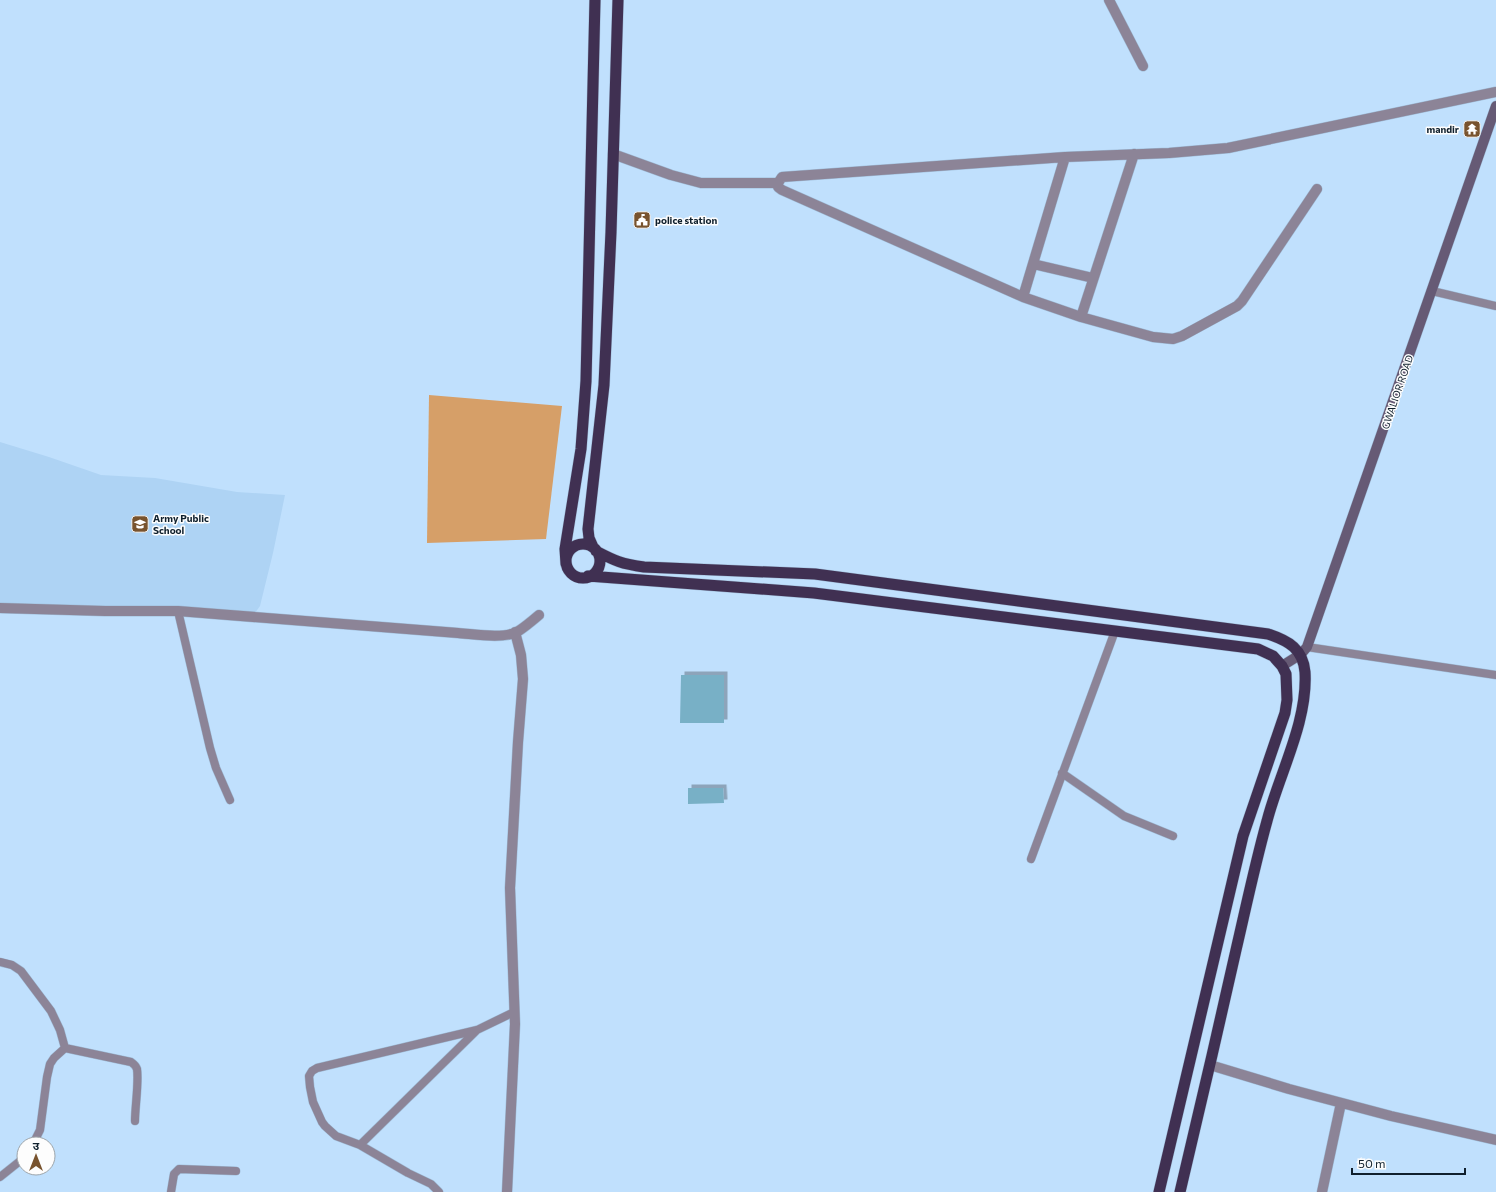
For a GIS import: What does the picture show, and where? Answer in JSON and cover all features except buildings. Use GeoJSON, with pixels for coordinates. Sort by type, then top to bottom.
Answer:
{"type":"FeatureCollection","features":[{"type":"Feature","properties":{"kind":"highway"},"geometry":{"type":"LineString","coordinates":[[595,0],[586,381],[581,449],[565,549],[566,564],[573,574],[578,577],[588,576],[814,593],[1258,649],[1273,656],[1282,666],[1286,674],[1287,684],[1285,713],[1243,836],[1159,1192]]}},
{"type":"Feature","properties":{"kind":"highway"},"geometry":{"type":"LineString","coordinates":[[588,576],[596,570],[599,560],[589,538],[588,529],[604,385],[618,0]]}},
{"type":"Feature","properties":{"kind":"highway"},"geometry":{"type":"LineString","coordinates":[[566,564],[566,558],[571,548],[582,544],[616,562],[627,565],[815,574],[1268,634],[1283,639],[1293,646],[1304,650],[1305,686],[1301,718],[1267,820],[1180,1192]]}},
{"type":"Feature","properties":{"kind":"main road","name":"GWALIOR ROAD"},"geometry":{"type":"LineString","coordinates":[[1304,650],[1432,291],[1492,130],[1496,106]]}},
{"type":"Feature","properties":{"kind":"main road"},"geometry":{"type":"LineString","coordinates":[[1282,666],[1304,650]]}},
{"type":"Feature","properties":{"kind":"street"},"geometry":{"type":"LineString","coordinates":[[1109,0],[1143,66]]}},
{"type":"Feature","properties":{"kind":"street"},"geometry":{"type":"LineString","coordinates":[[1317,189],[1242,301],[1237,306],[1182,336],[1173,339],[1153,337],[1081,317],[1023,297],[782,190],[778,187],[778,182],[782,177],[1065,156],[1176,152],[1228,148],[1496,92]]}},
{"type":"Feature","properties":{"kind":"street"},"geometry":{"type":"LineString","coordinates":[[613,154],[671,175],[701,183],[778,182]]}},
{"type":"Feature","properties":{"kind":"street"},"geometry":{"type":"LineString","coordinates":[[1081,317],[1134,154]]}},
{"type":"Feature","properties":{"kind":"street"},"geometry":{"type":"LineString","coordinates":[[1023,297],[1065,156]]}},
{"type":"Feature","properties":{"kind":"street"},"geometry":{"type":"LineString","coordinates":[[1033,264],[1093,278]]}},
{"type":"Feature","properties":{"kind":"street"},"geometry":{"type":"LineString","coordinates":[[0,608],[105,611],[178,611],[458,633],[502,635],[515,632],[526,626],[539,615]]}},
{"type":"Feature","properties":{"kind":"street"},"geometry":{"type":"LineString","coordinates":[[507,1192],[514,1064],[510,888],[523,679],[521,655],[515,632]]}},
{"type":"Feature","properties":{"kind":"street"},"geometry":{"type":"LineString","coordinates":[[1210,1065],[1289,1090],[1496,1140]]}},
{"type":"Feature","properties":{"kind":"street"},"geometry":{"type":"LineString","coordinates":[[1322,1192],[1341,1103]]}},
{"type":"Feature","properties":{"kind":"lane"},"geometry":{"type":"LineString","coordinates":[[1432,291],[1496,306]]}},
{"type":"Feature","properties":{"kind":"lane"},"geometry":{"type":"LineString","coordinates":[[178,611],[210,748],[216,768],[230,800]]}},
{"type":"Feature","properties":{"kind":"lane"},"geometry":{"type":"LineString","coordinates":[[1031,859],[1115,631]]}},
{"type":"Feature","properties":{"kind":"lane"},"geometry":{"type":"LineString","coordinates":[[1304,650],[1496,675]]}},
{"type":"Feature","properties":{"kind":"lane"},"geometry":{"type":"LineString","coordinates":[[1062,774],[1124,816],[1173,836]]}},
{"type":"Feature","properties":{"kind":"lane"},"geometry":{"type":"LineString","coordinates":[[0,962],[12,965],[21,971],[51,1011],[60,1030],[65,1048]]}},
{"type":"Feature","properties":{"kind":"lane"},"geometry":{"type":"LineString","coordinates":[[439,1192],[431,1184],[408,1173],[360,1145],[336,1136],[322,1122],[313,1102],[309,1076],[312,1071],[317,1068],[477,1030],[514,1012]]}},
{"type":"Feature","properties":{"kind":"lane"},"geometry":{"type":"LineString","coordinates":[[360,1145],[477,1030]]}},
{"type":"Feature","properties":{"kind":"lane"},"geometry":{"type":"LineString","coordinates":[[65,1048],[135,1064],[137,1068],[137,1078],[134,1121]]}},
{"type":"Feature","properties":{"kind":"lane"},"geometry":{"type":"LineString","coordinates":[[37,1136],[40,1130],[50,1064],[65,1048]]}},
{"type":"Feature","properties":{"kind":"lane"},"geometry":{"type":"LineString","coordinates":[[0,1177],[16,1164]]}},
{"type":"Feature","properties":{"kind":"lane"},"geometry":{"type":"LineString","coordinates":[[171,1192],[174,1174],[179,1169],[236,1171]]}},
{"type":"Feature","properties":{"kind":"shaded area"},"geometry":{"type":"Polygon","coordinates":[[[429,395],[562,406],[546,539],[427,543],[429,395]]]}},
{"type":"Feature","properties":{"kind":"shaded area","name":"Army Public School"},"geometry":{"type":"Polygon","coordinates":[[[0,442],[101,475],[155,478],[237,492],[285,495],[260,606],[255,613],[190,612],[0,603],[0,442]]]}},
{"type":"Feature","properties":{"kind":"place","name":"mandir"},"geometry":{"type":"Point","coordinates":[1472,129]}},
{"type":"Feature","properties":{"kind":"place","name":"police station"},"geometry":{"type":"Point","coordinates":[642,220]}},
{"type":"Feature","properties":{"kind":"place","name":"Army Public School"},"geometry":{"type":"Point","coordinates":[140,524]}}]}
